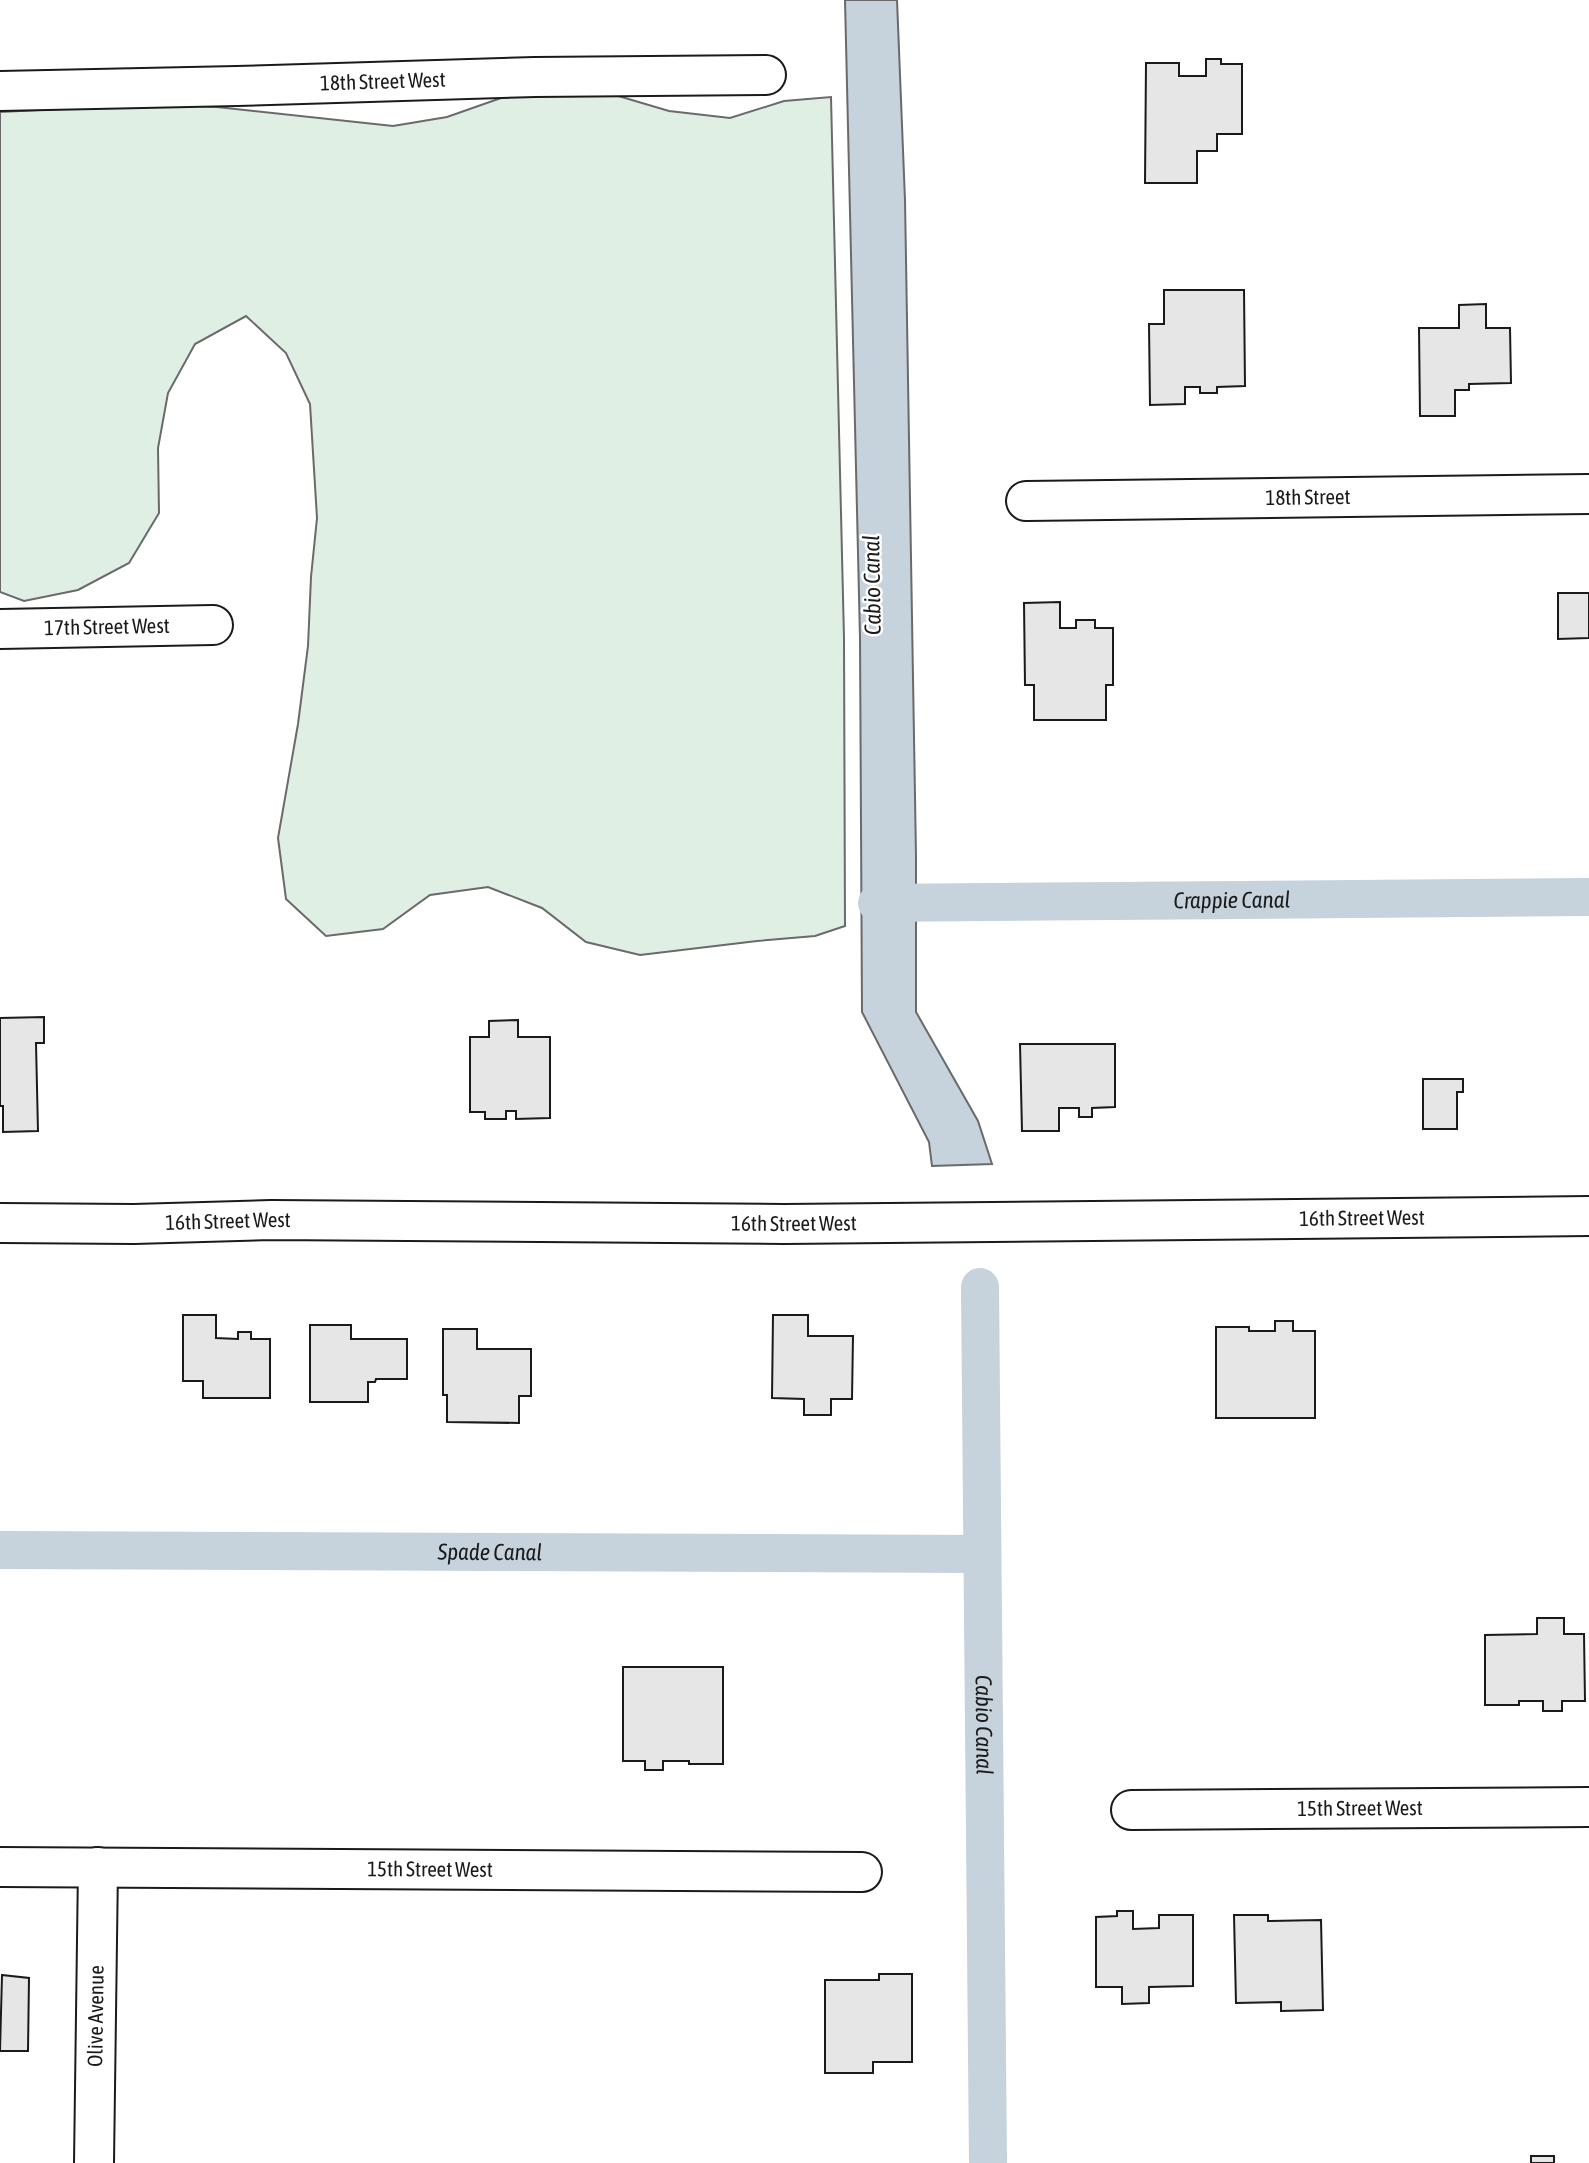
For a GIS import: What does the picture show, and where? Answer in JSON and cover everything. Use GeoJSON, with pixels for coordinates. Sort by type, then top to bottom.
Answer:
{"type":"FeatureCollection","features":[{"type":"Feature","properties":{"kind":"street","name":"18th Street West"},"geometry":{"type":"LineString","coordinates":[[0,91],[535,76],[766,75]]}},
{"type":"Feature","properties":{"kind":"street","name":"18th Street"},"geometry":{"type":"LineString","coordinates":[[1026,501],[1589,494]]}},
{"type":"Feature","properties":{"kind":"street","name":"17th Street West"},"geometry":{"type":"LineString","coordinates":[[0,629],[213,625]]}},
{"type":"Feature","properties":{"kind":"street","name":"16th Street West"},"geometry":{"type":"LineString","coordinates":[[0,1223],[134,1224],[271,1220],[784,1224],[1589,1216]]}},
{"type":"Feature","properties":{"kind":"street","name":"15th Street West"},"geometry":{"type":"LineString","coordinates":[[1131,1810],[1589,1807]]}},
{"type":"Feature","properties":{"kind":"street","name":"15th Street West"},"geometry":{"type":"LineString","coordinates":[[0,1867],[862,1872]]}},
{"type":"Feature","properties":{"kind":"street","name":"Olive Avenue"},"geometry":{"type":"LineString","coordinates":[[94,2163],[97,1867]]}},
{"type":"Feature","properties":{"kind":"green space"},"geometry":{"type":"Polygon","coordinates":[[[558,91],[615,95],[669,111],[730,118],[784,101],[831,97],[844,638],[845,926],[815,936],[640,955],[586,942],[542,908],[488,887],[430,895],[383,929],[326,936],[286,899],[278,838],[298,724],[308,646],[317,518],[310,404],[286,353],[246,316],[195,344],[168,393],[158,448],[159,513],[129,563],[78,590],[24,601],[0,592],[0,112],[160,104],[217,107],[393,126],[447,117],[501,98],[558,91]]]}},
{"type":"Feature","properties":{"kind":"water"},"geometry":{"type":"Polygon","coordinates":[[[845,0],[897,0],[905,200],[916,856],[916,1012],[978,1121],[992,1164],[932,1166],[929,1142],[862,1012],[860,638],[845,0]]]}},
{"type":"Feature","properties":{"kind":"building"},"geometry":{"type":"Polygon","coordinates":[[[1206,59],[1221,59],[1221,64],[1242,64],[1242,134],[1217,134],[1217,151],[1197,151],[1197,183],[1145,183],[1146,63],[1179,63],[1179,76],[1206,76],[1206,59]]]}},
{"type":"Feature","properties":{"kind":"building"},"geometry":{"type":"Polygon","coordinates":[[[1164,290],[1244,290],[1245,386],[1217,387],[1217,393],[1200,393],[1200,387],[1185,387],[1185,404],[1150,405],[1149,324],[1164,324],[1164,290]]]}},
{"type":"Feature","properties":{"kind":"building"},"geometry":{"type":"Polygon","coordinates":[[[1486,304],[1486,328],[1510,328],[1511,383],[1469,384],[1469,390],[1455,390],[1455,416],[1420,416],[1419,328],[1459,328],[1459,305],[1486,304]]]}},
{"type":"Feature","properties":{"kind":"building"},"geometry":{"type":"Polygon","coordinates":[[[1558,593],[1589,593],[1589,638],[1558,639],[1558,593]]]}},
{"type":"Feature","properties":{"kind":"building"},"geometry":{"type":"Polygon","coordinates":[[[1060,602],[1060,628],[1076,628],[1076,620],[1095,620],[1095,628],[1113,628],[1113,685],[1106,685],[1106,720],[1034,720],[1034,685],[1025,685],[1024,603],[1060,602]]]}},
{"type":"Feature","properties":{"kind":"building"},"geometry":{"type":"Polygon","coordinates":[[[44,1017],[44,1043],[36,1043],[38,1131],[3,1132],[3,1106],[0,1106],[0,1018],[44,1017]]]}},
{"type":"Feature","properties":{"kind":"building"},"geometry":{"type":"Polygon","coordinates":[[[518,1020],[518,1037],[550,1037],[550,1118],[516,1119],[516,1111],[506,1111],[506,1119],[485,1119],[485,1112],[470,1112],[470,1037],[489,1037],[489,1021],[518,1020]]]}},
{"type":"Feature","properties":{"kind":"building"},"geometry":{"type":"Polygon","coordinates":[[[1020,1044],[1115,1044],[1115,1107],[1092,1108],[1092,1117],[1079,1117],[1079,1108],[1059,1108],[1059,1131],[1022,1131],[1020,1044]]]}},
{"type":"Feature","properties":{"kind":"building"},"geometry":{"type":"Polygon","coordinates":[[[1423,1079],[1463,1079],[1463,1092],[1457,1092],[1457,1129],[1423,1129],[1423,1079]]]}},
{"type":"Feature","properties":{"kind":"building"},"geometry":{"type":"Polygon","coordinates":[[[183,1315],[216,1315],[216,1338],[238,1339],[238,1332],[251,1332],[251,1339],[270,1339],[270,1398],[203,1398],[203,1381],[183,1381],[183,1315]]]}},
{"type":"Feature","properties":{"kind":"building"},"geometry":{"type":"Polygon","coordinates":[[[773,1315],[808,1315],[808,1336],[853,1336],[852,1399],[831,1399],[831,1415],[804,1415],[804,1399],[772,1398],[773,1315]]]}},
{"type":"Feature","properties":{"kind":"building"},"geometry":{"type":"Polygon","coordinates":[[[1275,1321],[1293,1321],[1293,1331],[1315,1331],[1315,1418],[1216,1418],[1216,1327],[1249,1327],[1249,1331],[1275,1331],[1275,1321]]]}},
{"type":"Feature","properties":{"kind":"building"},"geometry":{"type":"Polygon","coordinates":[[[310,1325],[351,1325],[351,1339],[407,1339],[407,1379],[376,1379],[375,1382],[368,1382],[368,1402],[310,1402],[310,1325]]]}},
{"type":"Feature","properties":{"kind":"building"},"geometry":{"type":"Polygon","coordinates":[[[443,1329],[477,1329],[477,1349],[531,1349],[531,1396],[519,1396],[519,1423],[447,1422],[447,1395],[443,1395],[443,1329]]]}},
{"type":"Feature","properties":{"kind":"building"},"geometry":{"type":"Polygon","coordinates":[[[1537,1618],[1564,1618],[1564,1634],[1584,1634],[1585,1701],[1562,1701],[1562,1711],[1543,1711],[1543,1701],[1519,1701],[1519,1705],[1485,1705],[1485,1635],[1537,1634],[1537,1618]]]}},
{"type":"Feature","properties":{"kind":"building"},"geometry":{"type":"Polygon","coordinates":[[[623,1667],[723,1667],[723,1764],[663,1761],[663,1770],[645,1770],[645,1761],[623,1761],[623,1667]]]}},
{"type":"Feature","properties":{"kind":"building"},"geometry":{"type":"Polygon","coordinates":[[[1117,1911],[1133,1911],[1133,1929],[1159,1928],[1159,1915],[1193,1915],[1193,1986],[1149,1987],[1149,2003],[1122,2004],[1122,1987],[1096,1987],[1096,1917],[1117,1916],[1117,1911]]]}},
{"type":"Feature","properties":{"kind":"building"},"geometry":{"type":"Polygon","coordinates":[[[1234,1915],[1268,1915],[1268,1921],[1321,1920],[1323,2010],[1281,2011],[1281,2002],[1236,2003],[1234,1915]]]}},
{"type":"Feature","properties":{"kind":"building"},"geometry":{"type":"Polygon","coordinates":[[[879,1974],[912,1974],[912,2062],[873,2062],[873,2073],[825,2073],[825,1980],[879,1980],[879,1974]]]}},
{"type":"Feature","properties":{"kind":"building"},"geometry":{"type":"Polygon","coordinates":[[[2,1975],[29,1978],[28,2051],[0,2051],[2,1975]]]}},
{"type":"Feature","properties":{"kind":"building"},"geometry":{"type":"Polygon","coordinates":[[[1531,2156],[1554,2156],[1554,2163],[1531,2163],[1531,2156]]]}},
{"type":"Feature","properties":{"kind":"waterway","name":"Crappie Canal"},"geometry":{"type":"LineString","coordinates":[[877,903],[1589,897]]}},
{"type":"Feature","properties":{"kind":"waterway","name":"Cabio Canal"},"geometry":{"type":"LineString","coordinates":[[980,1287],[988,2163]]}},
{"type":"Feature","properties":{"kind":"waterway","name":"Spade Canal"},"geometry":{"type":"LineString","coordinates":[[0,1550],[982,1554]]}}]}
